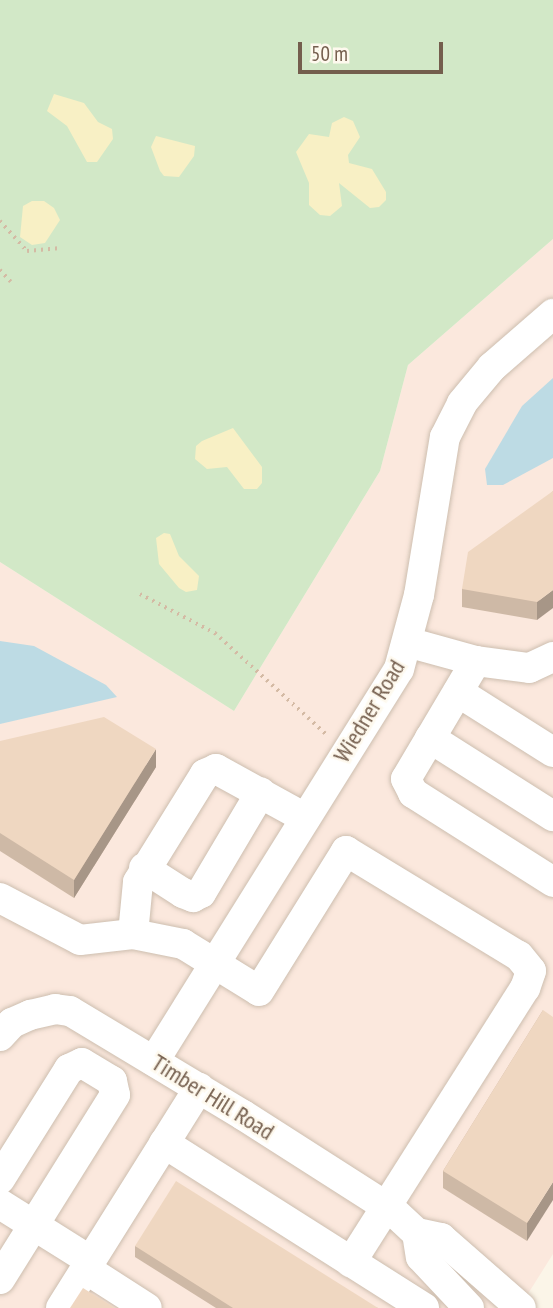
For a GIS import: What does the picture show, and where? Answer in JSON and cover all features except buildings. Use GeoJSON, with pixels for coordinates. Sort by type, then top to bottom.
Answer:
{"type":"FeatureCollection","features":[{"type":"Feature","properties":{"kind":"street","name":"Wiedner Road"},"geometry":{"type":"LineString","coordinates":[[154,1061],[399,669],[419,596],[445,437],[461,403],[492,367],[553,314]]}},
{"type":"Feature","properties":{"kind":"street"},"geometry":{"type":"LineString","coordinates":[[407,642],[475,662],[529,667],[553,657]]}},
{"type":"Feature","properties":{"kind":"street"},"geometry":{"type":"LineString","coordinates":[[475,662],[406,779],[413,793],[553,882]]}},
{"type":"Feature","properties":{"kind":"street"},"geometry":{"type":"LineString","coordinates":[[458,692],[553,751]]}},
{"type":"Feature","properties":{"kind":"street"},"geometry":{"type":"LineString","coordinates":[[430,738],[553,816]]}},
{"type":"Feature","properties":{"kind":"street"},"geometry":{"type":"LineString","coordinates":[[134,934],[138,882],[205,774],[216,769],[306,818]]}},
{"type":"Feature","properties":{"kind":"street"},"geometry":{"type":"LineString","coordinates":[[144,869],[183,893],[193,897],[201,893],[261,792]]}},
{"type":"Feature","properties":{"kind":"street"},"geometry":{"type":"LineString","coordinates":[[4,911],[80,940],[134,934],[183,944],[259,991],[346,851],[519,956],[531,971],[525,988],[351,1262]]}},
{"type":"Feature","properties":{"kind":"street","name":"Timber Hill Road"},"geometry":{"type":"LineString","coordinates":[[0,1036],[12,1023],[55,1009],[78,1016],[199,1088],[387,1207],[417,1233],[441,1238],[521,1308]]}},
{"type":"Feature","properties":{"kind":"street"},"geometry":{"type":"LineString","coordinates":[[0,1180],[69,1069],[82,1063],[112,1081],[115,1095],[0,1279]]}},
{"type":"Feature","properties":{"kind":"street"},"geometry":{"type":"LineString","coordinates":[[61,1308],[199,1088]]}},
{"type":"Feature","properties":{"kind":"street"},"geometry":{"type":"LineString","coordinates":[[164,1143],[424,1308]]}},
{"type":"Feature","properties":{"kind":"street"},"geometry":{"type":"LineString","coordinates":[[0,1204],[148,1308]]}},
{"type":"Feature","properties":{"kind":"street","name":"Timber Hill Road"},"geometry":{"type":"LineString","coordinates":[[417,1233],[421,1257],[469,1308]]}},
{"type":"Feature","properties":{"kind":"path"},"geometry":{"type":"LineString","coordinates":[[0,221],[27,251],[61,248]]}},
{"type":"Feature","properties":{"kind":"path"},"geometry":{"type":"LineString","coordinates":[[0,270],[11,282]]}},
{"type":"Feature","properties":{"kind":"path"},"geometry":{"type":"LineString","coordinates":[[141,594],[215,633],[328,736]]}},
{"type":"Feature","properties":{"kind":"shaded area"},"geometry":{"type":"Polygon","coordinates":[[[553,239],[553,1254],[519,1308],[0,1308],[0,562],[234,711],[380,471],[408,365],[553,239]]]}},
{"type":"Feature","properties":{"kind":"green space"},"geometry":{"type":"Polygon","coordinates":[[[0,0],[553,0],[553,239],[408,365],[380,471],[234,711],[0,562],[0,0]]]}},
{"type":"Feature","properties":{"kind":"sand"},"geometry":{"type":"Polygon","coordinates":[[[54,94],[84,103],[98,122],[112,129],[113,139],[97,162],[87,162],[67,126],[47,111],[54,94]]]}},
{"type":"Feature","properties":{"kind":"sand"},"geometry":{"type":"Polygon","coordinates":[[[344,117],[353,121],[360,137],[348,155],[349,163],[372,169],[386,192],[386,200],[379,207],[370,208],[339,183],[342,206],[330,216],[320,215],[309,205],[309,183],[296,152],[309,134],[329,137],[332,123],[344,117]]]}},
{"type":"Feature","properties":{"kind":"sand"},"geometry":{"type":"Polygon","coordinates":[[[156,136],[195,146],[194,156],[179,177],[164,176],[160,171],[151,147],[156,136]]]}},
{"type":"Feature","properties":{"kind":"sand"},"geometry":{"type":"Polygon","coordinates":[[[32,201],[44,201],[54,208],[60,220],[45,243],[32,245],[20,237],[23,206],[32,201]]]}},
{"type":"Feature","properties":{"kind":"sand"},"geometry":{"type":"Polygon","coordinates":[[[233,428],[262,467],[262,483],[257,489],[244,489],[227,467],[207,469],[195,459],[196,446],[202,441],[233,428]]]}},
{"type":"Feature","properties":{"kind":"sand"},"geometry":{"type":"Polygon","coordinates":[[[164,533],[170,534],[179,556],[199,576],[197,590],[186,592],[179,588],[159,564],[156,538],[164,533]]]}},
{"type":"Feature","properties":{"kind":"water"},"geometry":{"type":"Polygon","coordinates":[[[553,378],[553,458],[503,485],[487,485],[485,469],[522,406],[553,378]]]}},
{"type":"Feature","properties":{"kind":"water"},"geometry":{"type":"Polygon","coordinates":[[[0,641],[34,646],[106,685],[117,697],[0,724],[0,641]]]}}]}
